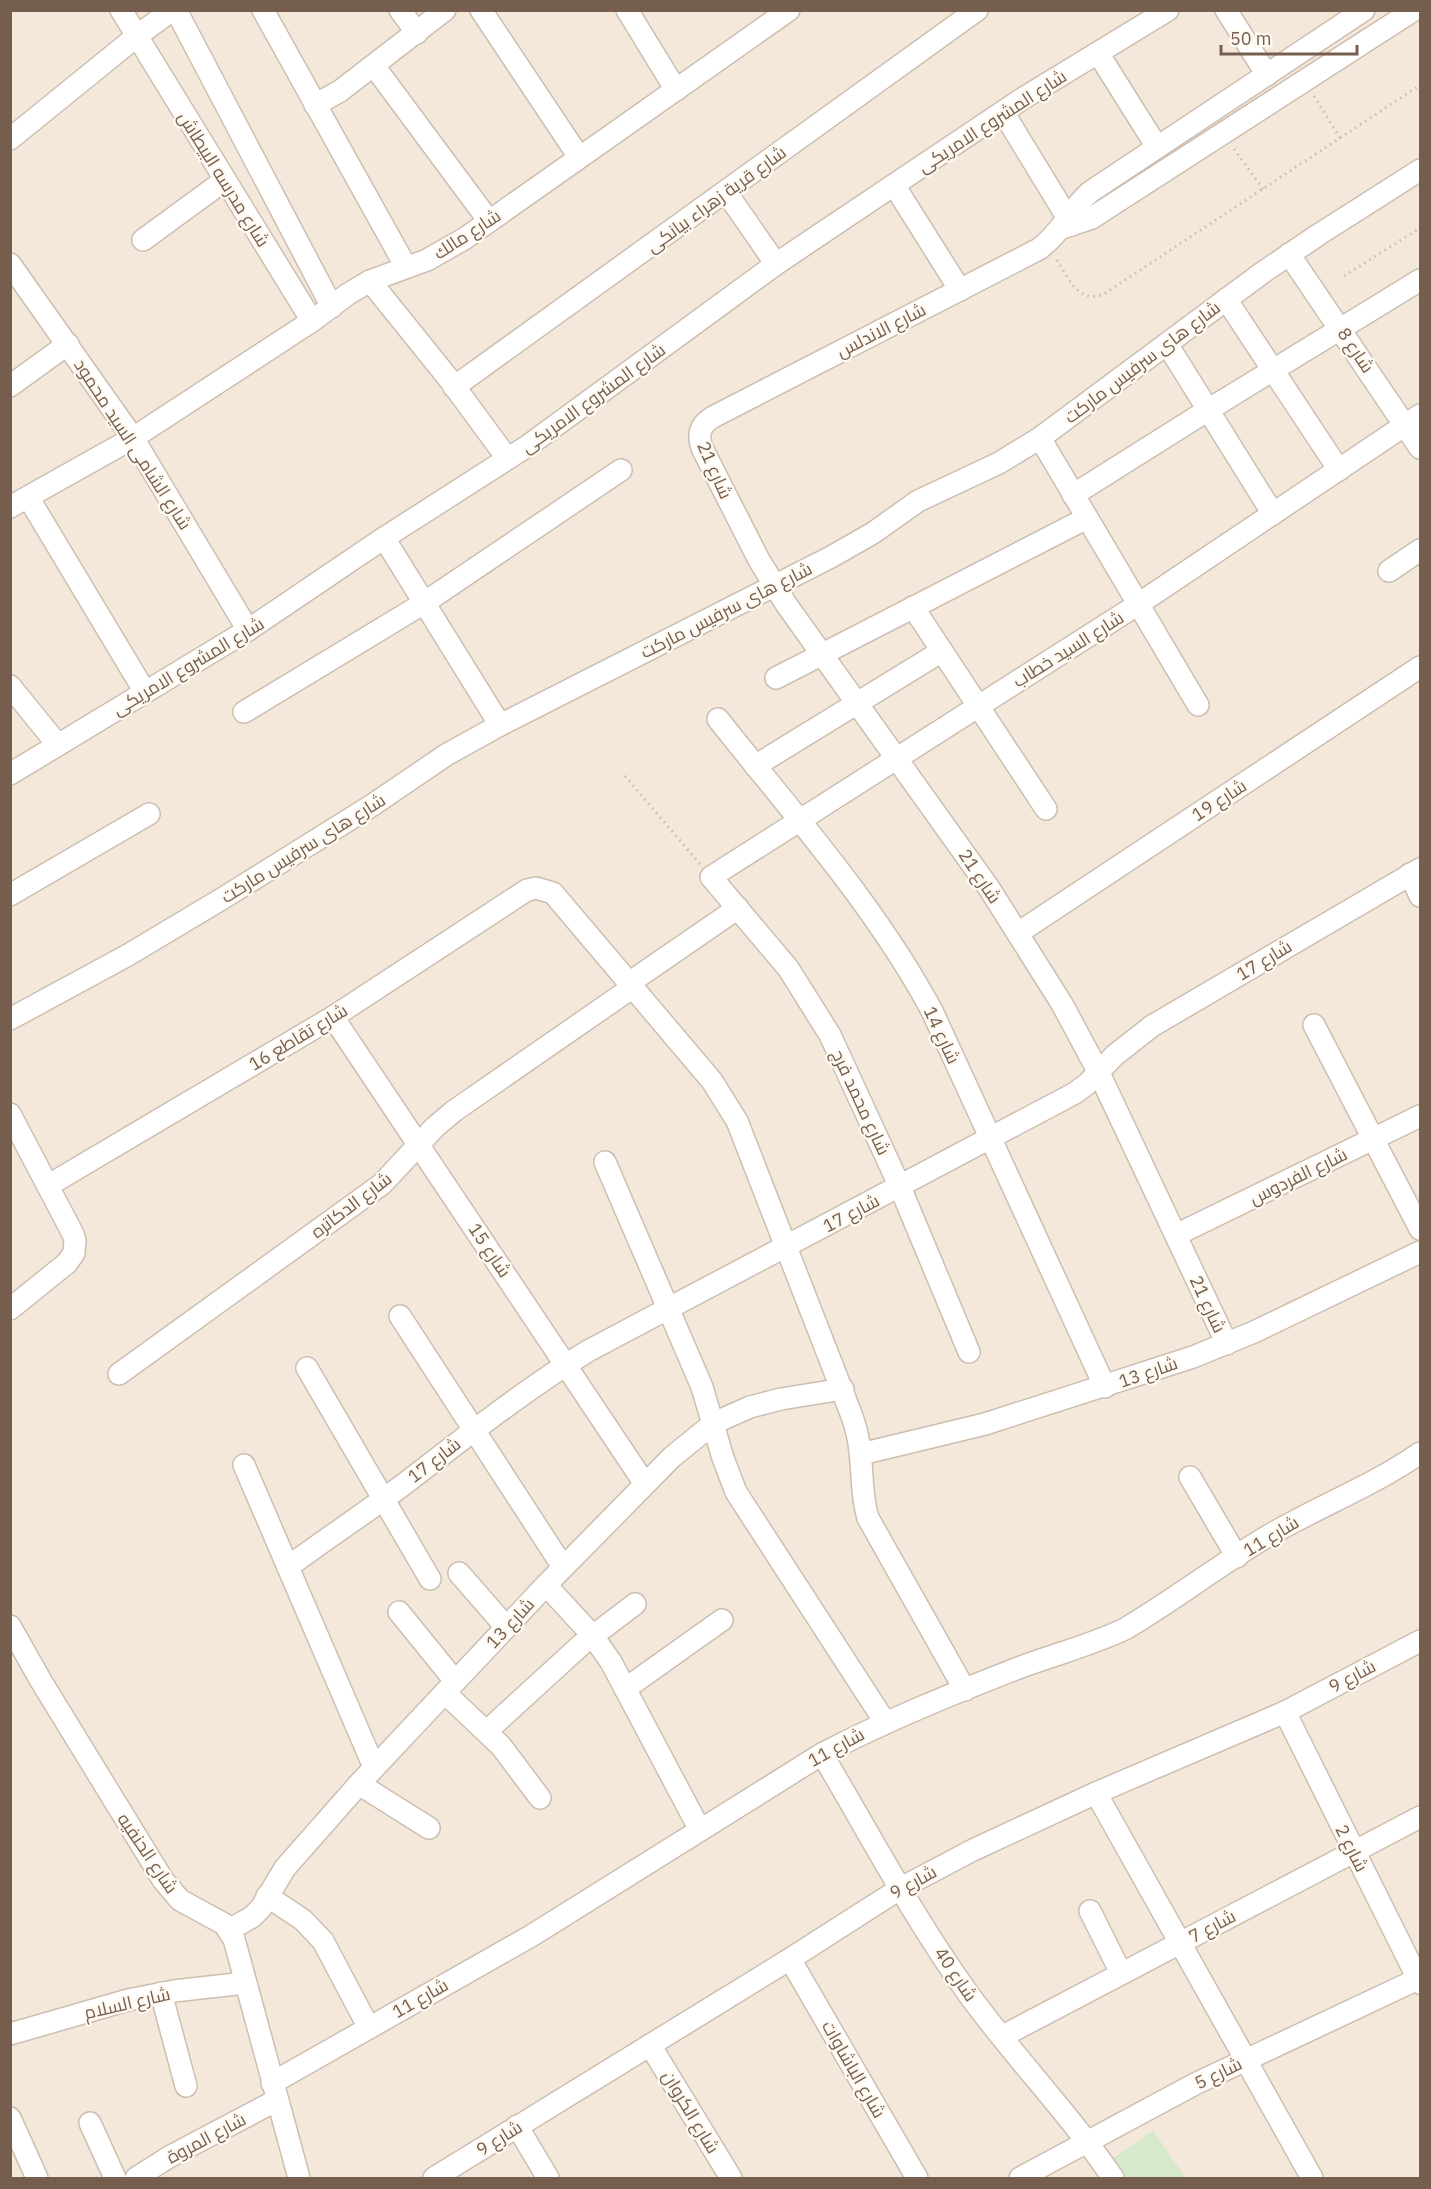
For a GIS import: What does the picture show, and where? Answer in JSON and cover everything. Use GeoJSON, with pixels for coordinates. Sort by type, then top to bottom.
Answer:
{"type":"FeatureCollection","features":[{"type":"Feature","properties":{"kind":"street","name":"شارع مدرسه البيطاش"},"geometry":{"type":"LineString","coordinates":[[121,10],[312,321]]}},
{"type":"Feature","properties":{"kind":"street"},"geometry":{"type":"LineString","coordinates":[[10,139],[137,36],[174,10],[332,307]]}},
{"type":"Feature","properties":{"kind":"street"},"geometry":{"type":"LineString","coordinates":[[263,10],[406,267]]}},
{"type":"Feature","properties":{"kind":"street"},"geometry":{"type":"LineString","coordinates":[[400,10],[417,33]]}},
{"type":"Feature","properties":{"kind":"street"},"geometry":{"type":"LineString","coordinates":[[315,105],[340,91],[445,10]]}},
{"type":"Feature","properties":{"kind":"street"},"geometry":{"type":"LineString","coordinates":[[481,10],[579,157]]}},
{"type":"Feature","properties":{"kind":"street"},"geometry":{"type":"LineString","coordinates":[[627,10],[676,90]]}},
{"type":"Feature","properties":{"kind":"street","name":"شارع مالك"},"geometry":{"type":"LineString","coordinates":[[19,502],[133,438],[370,281],[427,260],[465,239],[789,10]]}},
{"type":"Feature","properties":{"kind":"street","name":"شارع قرية زهراء بيانكى"},"geometry":{"type":"LineString","coordinates":[[454,387],[977,10]]}},
{"type":"Feature","properties":{"kind":"street","name":"شارع المشروع الامريكى"},"geometry":{"type":"LineString","coordinates":[[13,768],[58,745],[248,630],[384,538],[529,445],[776,264],[1003,111],[1168,10]]}},
{"type":"Feature","properties":{"kind":"street"},"geometry":{"type":"LineString","coordinates":[[1226,10],[1267,75],[1283,80],[1281,97]]}},
{"type":"Feature","properties":{"kind":"street","name":"شارع الاندلس"},"geometry":{"type":"LineString","coordinates":[[700,430],[707,421],[719,414],[1022,258],[1046,243],[1067,224],[1090,192],[1364,10]]}},
{"type":"Feature","properties":{"kind":"street","name":"شارع الاندلس"},"geometry":{"type":"LineString","coordinates":[[1067,224],[1092,218],[1414,10]]}},
{"type":"Feature","properties":{"kind":"street"},"geometry":{"type":"LineString","coordinates":[[1098,53],[1157,147]]}},
{"type":"Feature","properties":{"kind":"street"},"geometry":{"type":"LineString","coordinates":[[374,66],[489,221]]}},
{"type":"Feature","properties":{"kind":"street"},"geometry":{"type":"LineString","coordinates":[[1003,111],[1067,224]]}},
{"type":"Feature","properties":{"kind":"street"},"geometry":{"type":"LineString","coordinates":[[1124,169],[1121,183],[1124,187],[1137,188]]}},
{"type":"Feature","properties":{"kind":"street","name":"شارع هاى سرفيس ماركت"},"geometry":{"type":"LineString","coordinates":[[10,1019],[128,955],[220,900],[371,806],[446,755],[500,725],[873,534],[918,501],[999,463],[1040,438],[1290,254],[1420,170]]}},
{"type":"Feature","properties":{"kind":"street"},"geometry":{"type":"LineString","coordinates":[[143,240],[225,180]]}},
{"type":"Feature","properties":{"kind":"street"},"geometry":{"type":"LineString","coordinates":[[894,185],[960,290]]}},
{"type":"Feature","properties":{"kind":"street"},"geometry":{"type":"LineString","coordinates":[[726,192],[776,264]]}},
{"type":"Feature","properties":{"kind":"street","name":"شارع 8"},"geometry":{"type":"LineString","coordinates":[[1290,254],[1341,328],[1414,420],[1420,448]]}},
{"type":"Feature","properties":{"kind":"street","name":"شارع الشامى السيد محمود"},"geometry":{"type":"LineString","coordinates":[[10,264],[133,438],[248,630]]}},
{"type":"Feature","properties":{"kind":"street"},"geometry":{"type":"LineString","coordinates":[[1073,495],[1420,280]]}},
{"type":"Feature","properties":{"kind":"street"},"geometry":{"type":"LineString","coordinates":[[370,281],[507,458]]}},
{"type":"Feature","properties":{"kind":"street"},"geometry":{"type":"LineString","coordinates":[[1226,299],[1339,470]]}},
{"type":"Feature","properties":{"kind":"street"},"geometry":{"type":"LineString","coordinates":[[10,387],[68,344]]}},
{"type":"Feature","properties":{"kind":"street"},"geometry":{"type":"LineString","coordinates":[[1167,344],[1273,514]]}},
{"type":"Feature","properties":{"kind":"street","name":"شارع السيد خطاب"},"geometry":{"type":"LineString","coordinates":[[711,877],[1137,605],[1414,420]]}},
{"type":"Feature","properties":{"kind":"street","name":"شارع 21"},"geometry":{"type":"LineString","coordinates":[[700,430],[702,448],[774,586],[958,845],[1018,933],[1062,1004],[1099,1072],[1227,1344]]}},
{"type":"Feature","properties":{"kind":"street"},"geometry":{"type":"LineString","coordinates":[[1040,438],[1198,705]]}},
{"type":"Feature","properties":{"kind":"street"},"geometry":{"type":"LineString","coordinates":[[244,712],[424,603],[621,470]]}},
{"type":"Feature","properties":{"kind":"street"},"geometry":{"type":"LineString","coordinates":[[19,502],[145,692]]}},
{"type":"Feature","properties":{"kind":"street"},"geometry":{"type":"LineString","coordinates":[[776,678],[1087,518]]}},
{"type":"Feature","properties":{"kind":"street"},"geometry":{"type":"LineString","coordinates":[[384,538],[500,725]]}},
{"type":"Feature","properties":{"kind":"street"},"geometry":{"type":"LineString","coordinates":[[1389,571],[1420,550]]}},
{"type":"Feature","properties":{"kind":"street"},"geometry":{"type":"LineString","coordinates":[[913,607],[1046,809]]}},
{"type":"Feature","properties":{"kind":"street"},"geometry":{"type":"LineString","coordinates":[[755,766],[942,651]]}},
{"type":"Feature","properties":{"kind":"street","name":"شارع 19"},"geometry":{"type":"LineString","coordinates":[[1018,933],[1420,668]]}},
{"type":"Feature","properties":{"kind":"street"},"geometry":{"type":"LineString","coordinates":[[10,686],[58,745]]}},
{"type":"Feature","properties":{"kind":"street","name":"شارع 14"},"geometry":{"type":"LineString","coordinates":[[718,719],[868,909],[913,976],[932,1011],[1105,1387]]}},
{"type":"Feature","properties":{"kind":"street"},"geometry":{"type":"LineString","coordinates":[[10,895],[149,814]]}},
{"type":"Feature","properties":{"kind":"street"},"geometry":{"type":"LineString","coordinates":[[1415,872],[1420,896]]}},
{"type":"Feature","properties":{"kind":"street","name":"شارع 17"},"geometry":{"type":"LineString","coordinates":[[288,1567],[383,1499],[474,1429],[566,1365],[610,1338],[1075,1093],[1115,1055],[1152,1026],[1415,872]]}},
{"type":"Feature","properties":{"kind":"street","name":"شارع محمد فرج"},"geometry":{"type":"LineString","coordinates":[[711,877],[788,969],[830,1035],[900,1187],[969,1352]]}},
{"type":"Feature","properties":{"kind":"street","name":"شارع تقاطع 16"},"geometry":{"type":"LineString","coordinates":[[49,1185],[333,1017],[527,890],[545,889],[553,893],[631,985]]}},
{"type":"Feature","properties":{"kind":"street","name":"شارع الدكاتره"},"geometry":{"type":"LineString","coordinates":[[119,1374],[361,1201],[382,1184],[435,1127],[454,1111],[738,908]]}},
{"type":"Feature","properties":{"kind":"street"},"geometry":{"type":"LineString","coordinates":[[631,985],[712,1081],[726,1100],[737,1121],[843,1389],[857,1432],[861,1454],[863,1501],[868,1518],[965,1690]]}},
{"type":"Feature","properties":{"kind":"street","name":"شارع 15"},"geometry":{"type":"LineString","coordinates":[[333,1017],[645,1484]]}},
{"type":"Feature","properties":{"kind":"street"},"geometry":{"type":"LineString","coordinates":[[1314,1025],[1420,1229]]}},
{"type":"Feature","properties":{"kind":"street"},"geometry":{"type":"LineString","coordinates":[[10,1114],[49,1185],[75,1240],[74,1253],[67,1263],[10,1309]]}},
{"type":"Feature","properties":{"kind":"street","name":"شارع الفردوس"},"geometry":{"type":"LineString","coordinates":[[1176,1235],[1420,1116]]}},
{"type":"Feature","properties":{"kind":"street"},"geometry":{"type":"LineString","coordinates":[[605,1162],[702,1387],[723,1458],[736,1492],[885,1722]]}},
{"type":"Feature","properties":{"kind":"street","name":"شارع 13"},"geometry":{"type":"LineString","coordinates":[[861,1454],[985,1424],[1105,1387],[1227,1344],[1420,1252]]}},
{"type":"Feature","properties":{"kind":"street"},"geometry":{"type":"LineString","coordinates":[[400,1316],[563,1567]]}},
{"type":"Feature","properties":{"kind":"street"},"geometry":{"type":"LineString","coordinates":[[307,1368],[430,1579]]}},
{"type":"Feature","properties":{"kind":"street","name":"شارع 13"},"geometry":{"type":"LineString","coordinates":[[229,1930],[252,1917],[285,1868],[358,1784],[563,1567],[672,1457],[714,1423],[750,1407],[781,1399],[843,1389]]}},
{"type":"Feature","properties":{"kind":"street","name":"شارع 11"},"geometry":{"type":"LineString","coordinates":[[274,2091],[369,2028],[531,1936],[822,1754],[885,1722],[1023,1666],[1101,1640],[1125,1629],[1306,1514],[1389,1472],[1420,1453]]}},
{"type":"Feature","properties":{"kind":"street"},"geometry":{"type":"LineString","coordinates":[[244,1465],[374,1767]]}},
{"type":"Feature","properties":{"kind":"street"},"geometry":{"type":"LineString","coordinates":[[1190,1477],[1237,1557]]}},
{"type":"Feature","properties":{"kind":"street"},"geometry":{"type":"LineString","coordinates":[[459,1573],[506,1627]]}},
{"type":"Feature","properties":{"kind":"street"},"geometry":{"type":"LineString","coordinates":[[546,1585],[592,1635],[611,1662],[700,1830]]}},
{"type":"Feature","properties":{"kind":"street"},"geometry":{"type":"LineString","coordinates":[[487,1731],[592,1635],[635,1604]]}},
{"type":"Feature","properties":{"kind":"street"},"geometry":{"type":"LineString","coordinates":[[399,1612],[450,1687],[515,1763],[540,1798]]}},
{"type":"Feature","properties":{"kind":"street"},"geometry":{"type":"LineString","coordinates":[[625,1689],[722,1620]]}},
{"type":"Feature","properties":{"kind":"street","name":"شارع الحنفيه"},"geometry":{"type":"LineString","coordinates":[[10,1626],[41,1681],[167,1885],[180,1899],[217,1919],[229,1930]]}},
{"type":"Feature","properties":{"kind":"street","name":"شارع 9"},"geometry":{"type":"LineString","coordinates":[[434,2178],[901,1888],[973,1850],[1096,1793],[1285,1712],[1418,1648]]}},
{"type":"Feature","properties":{"kind":"street","name":"شارع 2"},"geometry":{"type":"LineString","coordinates":[[1285,1712],[1353,1852],[1420,1980]]}},
{"type":"Feature","properties":{"kind":"street","name":"شارع 40"},"geometry":{"type":"LineString","coordinates":[[822,1754],[901,1888],[966,1989],[1113,2178]]}},
{"type":"Feature","properties":{"kind":"street"},"geometry":{"type":"LineString","coordinates":[[358,1784],[429,1828]]}},
{"type":"Feature","properties":{"kind":"street"},"geometry":{"type":"LineString","coordinates":[[1096,1793],[1312,2178]]}},
{"type":"Feature","properties":{"kind":"street","name":"شارع 7"},"geometry":{"type":"LineString","coordinates":[[1003,2036],[1420,1816]]}},
{"type":"Feature","properties":{"kind":"street"},"geometry":{"type":"LineString","coordinates":[[267,1896],[303,1920],[323,1941],[369,2028]]}},
{"type":"Feature","properties":{"kind":"street"},"geometry":{"type":"LineString","coordinates":[[1090,1911],[1122,1973]]}},
{"type":"Feature","properties":{"kind":"street"},"geometry":{"type":"LineString","coordinates":[[229,1930],[234,1939],[298,2178]]}},
{"type":"Feature","properties":{"kind":"street","name":"شارع الباشاوات"},"geometry":{"type":"LineString","coordinates":[[790,1959],[917,2178]]}},
{"type":"Feature","properties":{"kind":"street","name":"شارع 5"},"geometry":{"type":"LineString","coordinates":[[1020,2178],[1195,2084],[1420,1980]]}},
{"type":"Feature","properties":{"kind":"street","name":"شارع السلام"},"geometry":{"type":"LineString","coordinates":[[10,2034],[106,2005],[161,1993],[245,1983]]}},
{"type":"Feature","properties":{"kind":"street"},"geometry":{"type":"LineString","coordinates":[[161,1993],[186,2085]]}},
{"type":"Feature","properties":{"kind":"street","name":"شارع الكروان"},"geometry":{"type":"LineString","coordinates":[[650,2045],[731,2178]]}},
{"type":"Feature","properties":{"kind":"street","name":"شارع المروة"},"geometry":{"type":"LineString","coordinates":[[136,2178],[274,2091]]}},
{"type":"Feature","properties":{"kind":"street"},"geometry":{"type":"LineString","coordinates":[[10,2118],[37,2178]]}},
{"type":"Feature","properties":{"kind":"street"},"geometry":{"type":"LineString","coordinates":[[90,2123],[115,2178]]}},
{"type":"Feature","properties":{"kind":"street"},"geometry":{"type":"LineString","coordinates":[[517,2126],[548,2178]]}},
{"type":"Feature","properties":{"kind":"path"},"geometry":{"type":"LineString","coordinates":[[1305,81],[1340,138]]}},
{"type":"Feature","properties":{"kind":"path"},"geometry":{"type":"LineString","coordinates":[[1046,243],[1079,292],[1084,296],[1098,297],[1420,84]]}},
{"type":"Feature","properties":{"kind":"path"},"geometry":{"type":"LineString","coordinates":[[1223,133],[1263,189]]}},
{"type":"Feature","properties":{"kind":"path"},"geometry":{"type":"LineString","coordinates":[[1344,276],[1420,228]]}},
{"type":"Feature","properties":{"kind":"path"},"geometry":{"type":"LineString","coordinates":[[625,776],[711,877]]}},
{"type":"Feature","properties":{"kind":"shaded area"},"geometry":{"type":"Polygon","coordinates":[[[11,11],[1420,11],[1420,2178],[11,2178],[11,11]]]}},
{"type":"Feature","properties":{"kind":"green space"},"geometry":{"type":"Polygon","coordinates":[[[1153,2131],[1186,2178],[1126,2178],[1112,2159],[1153,2131]]]}}]}
